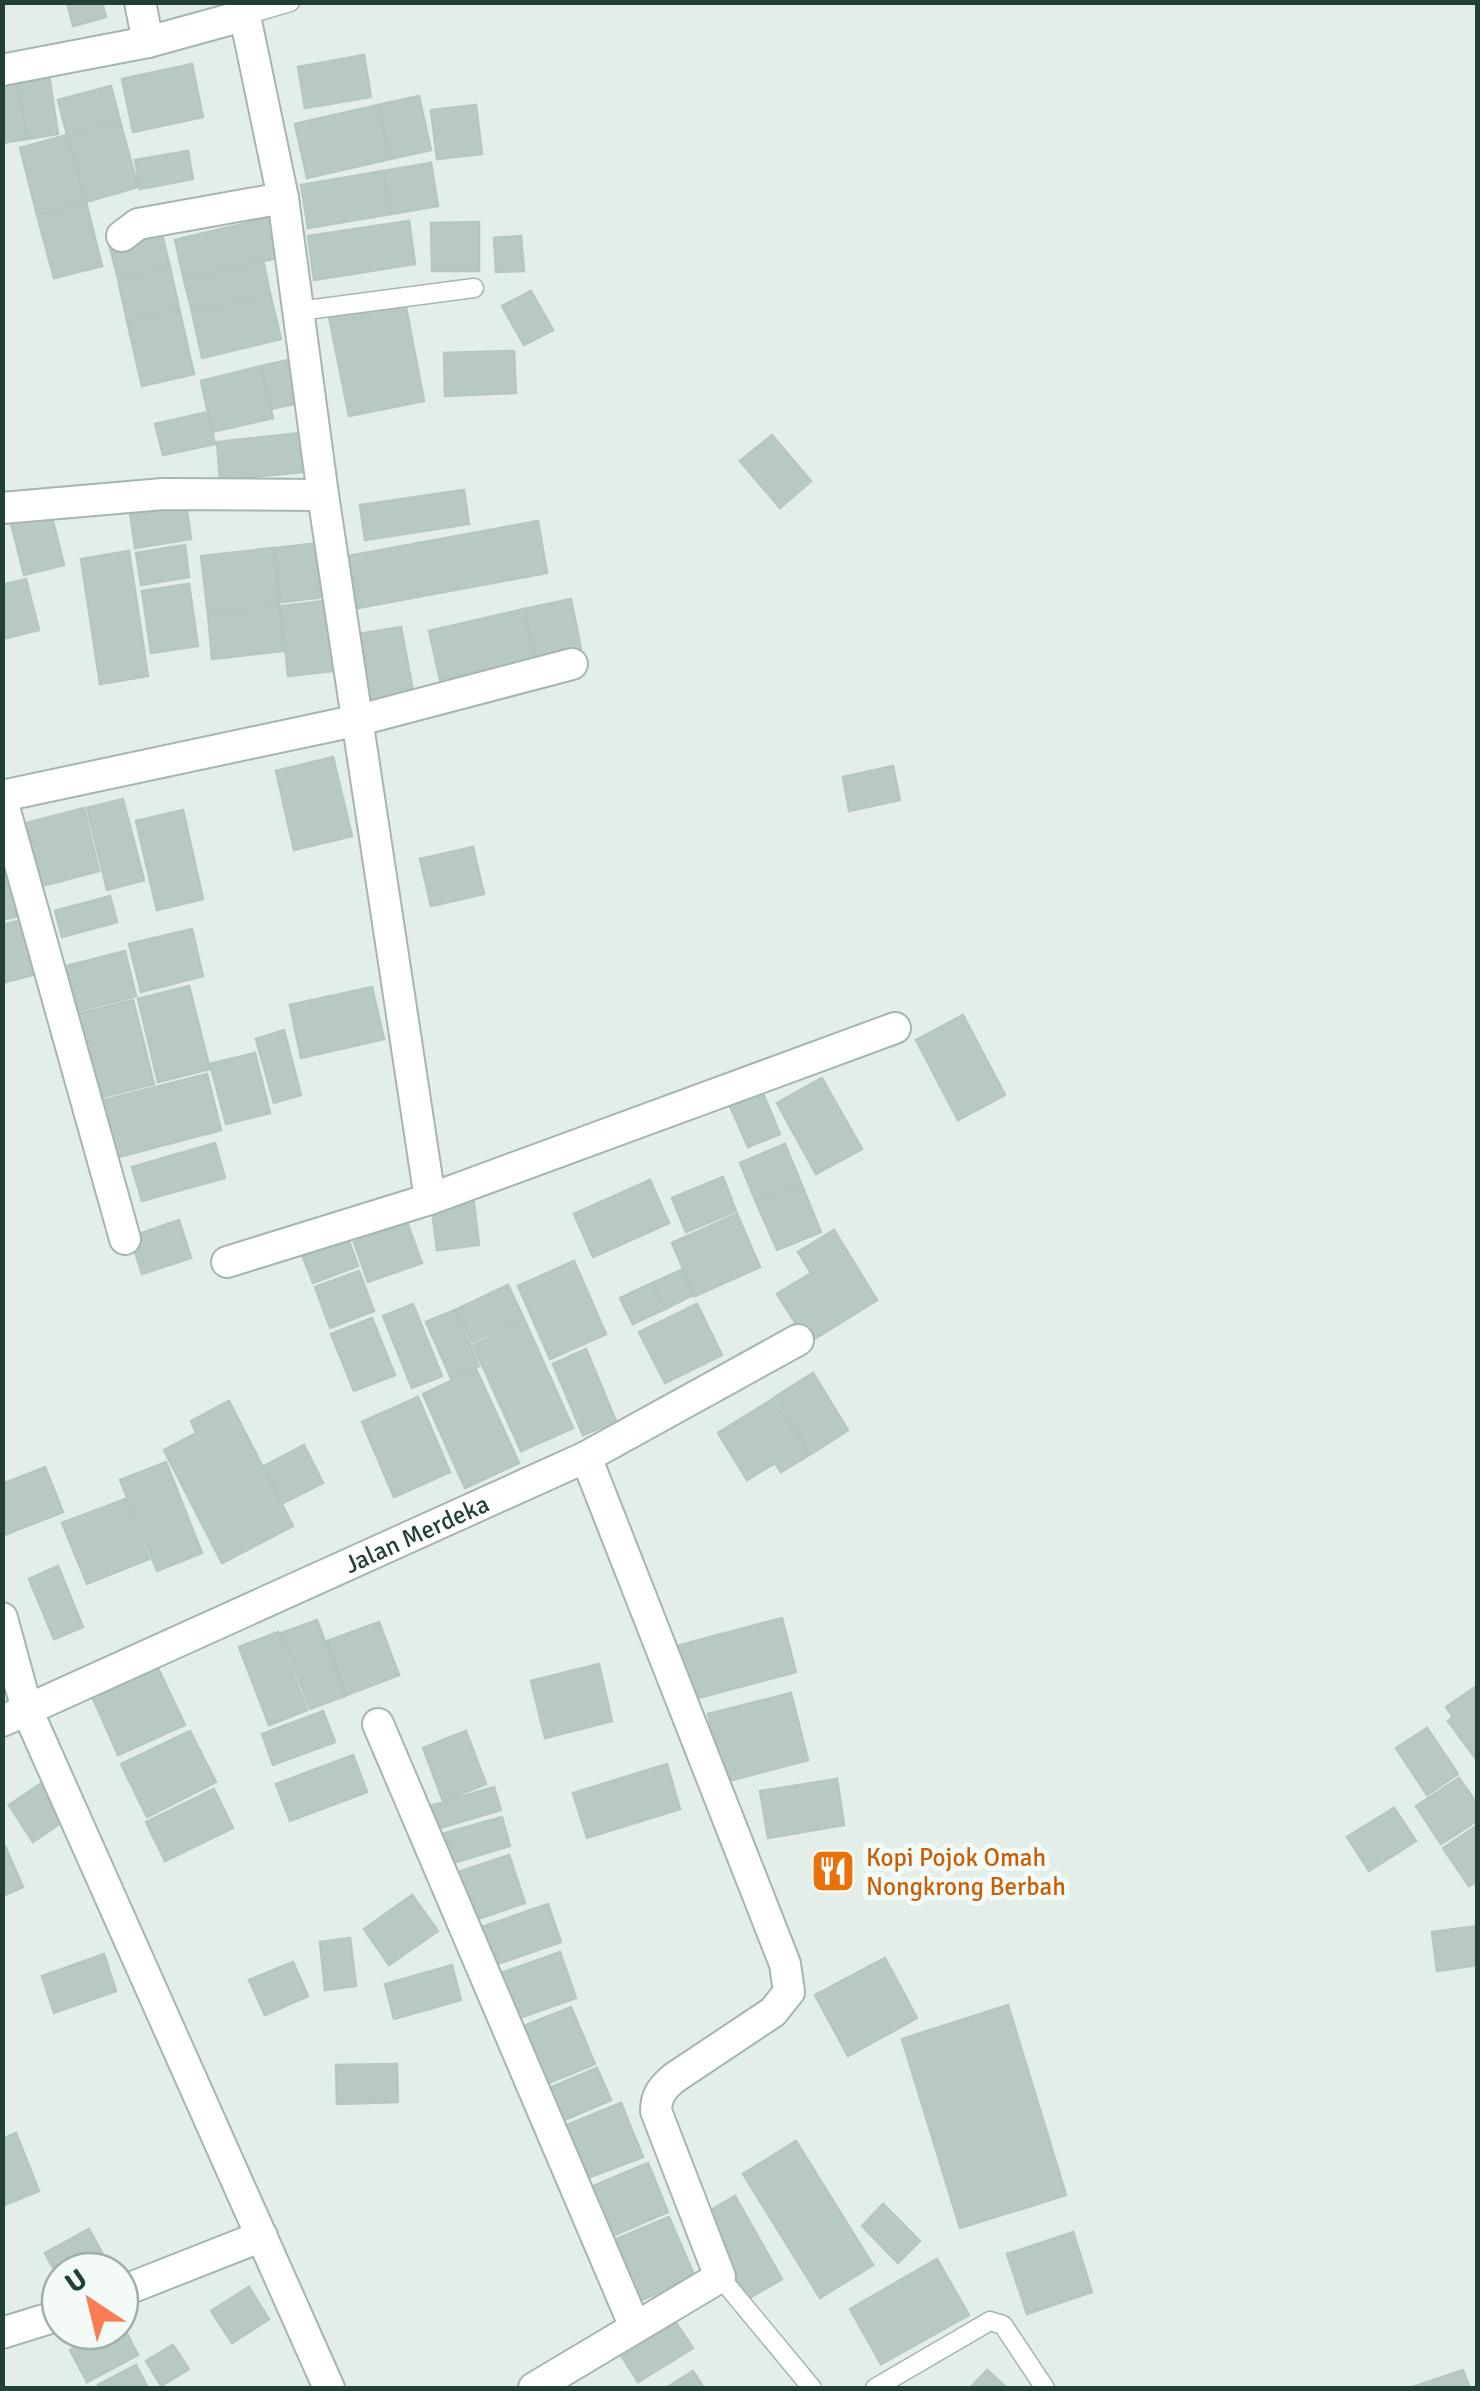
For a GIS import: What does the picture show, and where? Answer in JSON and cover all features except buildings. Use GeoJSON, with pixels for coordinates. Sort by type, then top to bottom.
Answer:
{"type":"FeatureCollection","features":[{"type":"Feature","properties":{"kind":"street"},"geometry":{"type":"LineString","coordinates":[[140,2],[148,42]]}},
{"type":"Feature","properties":{"kind":"street"},"geometry":{"type":"LineString","coordinates":[[2,70],[148,42],[244,9],[283,198],[323,494],[430,1199]]}},
{"type":"Feature","properties":{"kind":"street"},"geometry":{"type":"LineString","coordinates":[[122,236],[138,224],[283,198]]}},
{"type":"Feature","properties":{"kind":"street"},"geometry":{"type":"LineString","coordinates":[[2,508],[163,494],[323,494]]}},
{"type":"Feature","properties":{"kind":"street"},"geometry":{"type":"LineString","coordinates":[[125,1239],[2,798],[359,720],[572,664]]}},
{"type":"Feature","properties":{"kind":"street"},"geometry":{"type":"LineString","coordinates":[[227,1262],[430,1199],[895,1028]]}},
{"type":"Feature","properties":{"kind":"street","name":"Jalan Merdeka"},"geometry":{"type":"LineString","coordinates":[[15,1716],[586,1456],[798,1340]]}},
{"type":"Feature","properties":{"kind":"street"},"geometry":{"type":"LineString","coordinates":[[534,2388],[720,2278],[656,2111],[656,2100],[674,2078],[772,2012],[790,1992],[785,1964],[586,1456]]}},
{"type":"Feature","properties":{"kind":"street"},"geometry":{"type":"LineString","coordinates":[[2,1618],[15,1716],[262,2236],[328,2388]]}},
{"type":"Feature","properties":{"kind":"street"},"geometry":{"type":"LineString","coordinates":[[378,1724],[635,2327]]}},
{"type":"Feature","properties":{"kind":"street"},"geometry":{"type":"LineString","coordinates":[[140,2284],[262,2236]]}},
{"type":"Feature","properties":{"kind":"street"},"geometry":{"type":"LineString","coordinates":[[2,2333],[40,2321]]}},
{"type":"Feature","properties":{"kind":"lane"},"geometry":{"type":"LineString","coordinates":[[244,9],[290,2]]}},
{"type":"Feature","properties":{"kind":"lane"},"geometry":{"type":"LineString","coordinates":[[298,310],[474,288]]}},
{"type":"Feature","properties":{"kind":"lane"},"geometry":{"type":"LineString","coordinates":[[720,2278],[812,2388]]}},
{"type":"Feature","properties":{"kind":"lane"},"geometry":{"type":"LineString","coordinates":[[875,2388],[990,2320],[1003,2325],[1046,2388]]}},
{"type":"Feature","properties":{"kind":"place","name":"Kopi Pojok Omah Nongkrong Berbah"},"geometry":{"type":"Point","coordinates":[833,1871]}}]}
